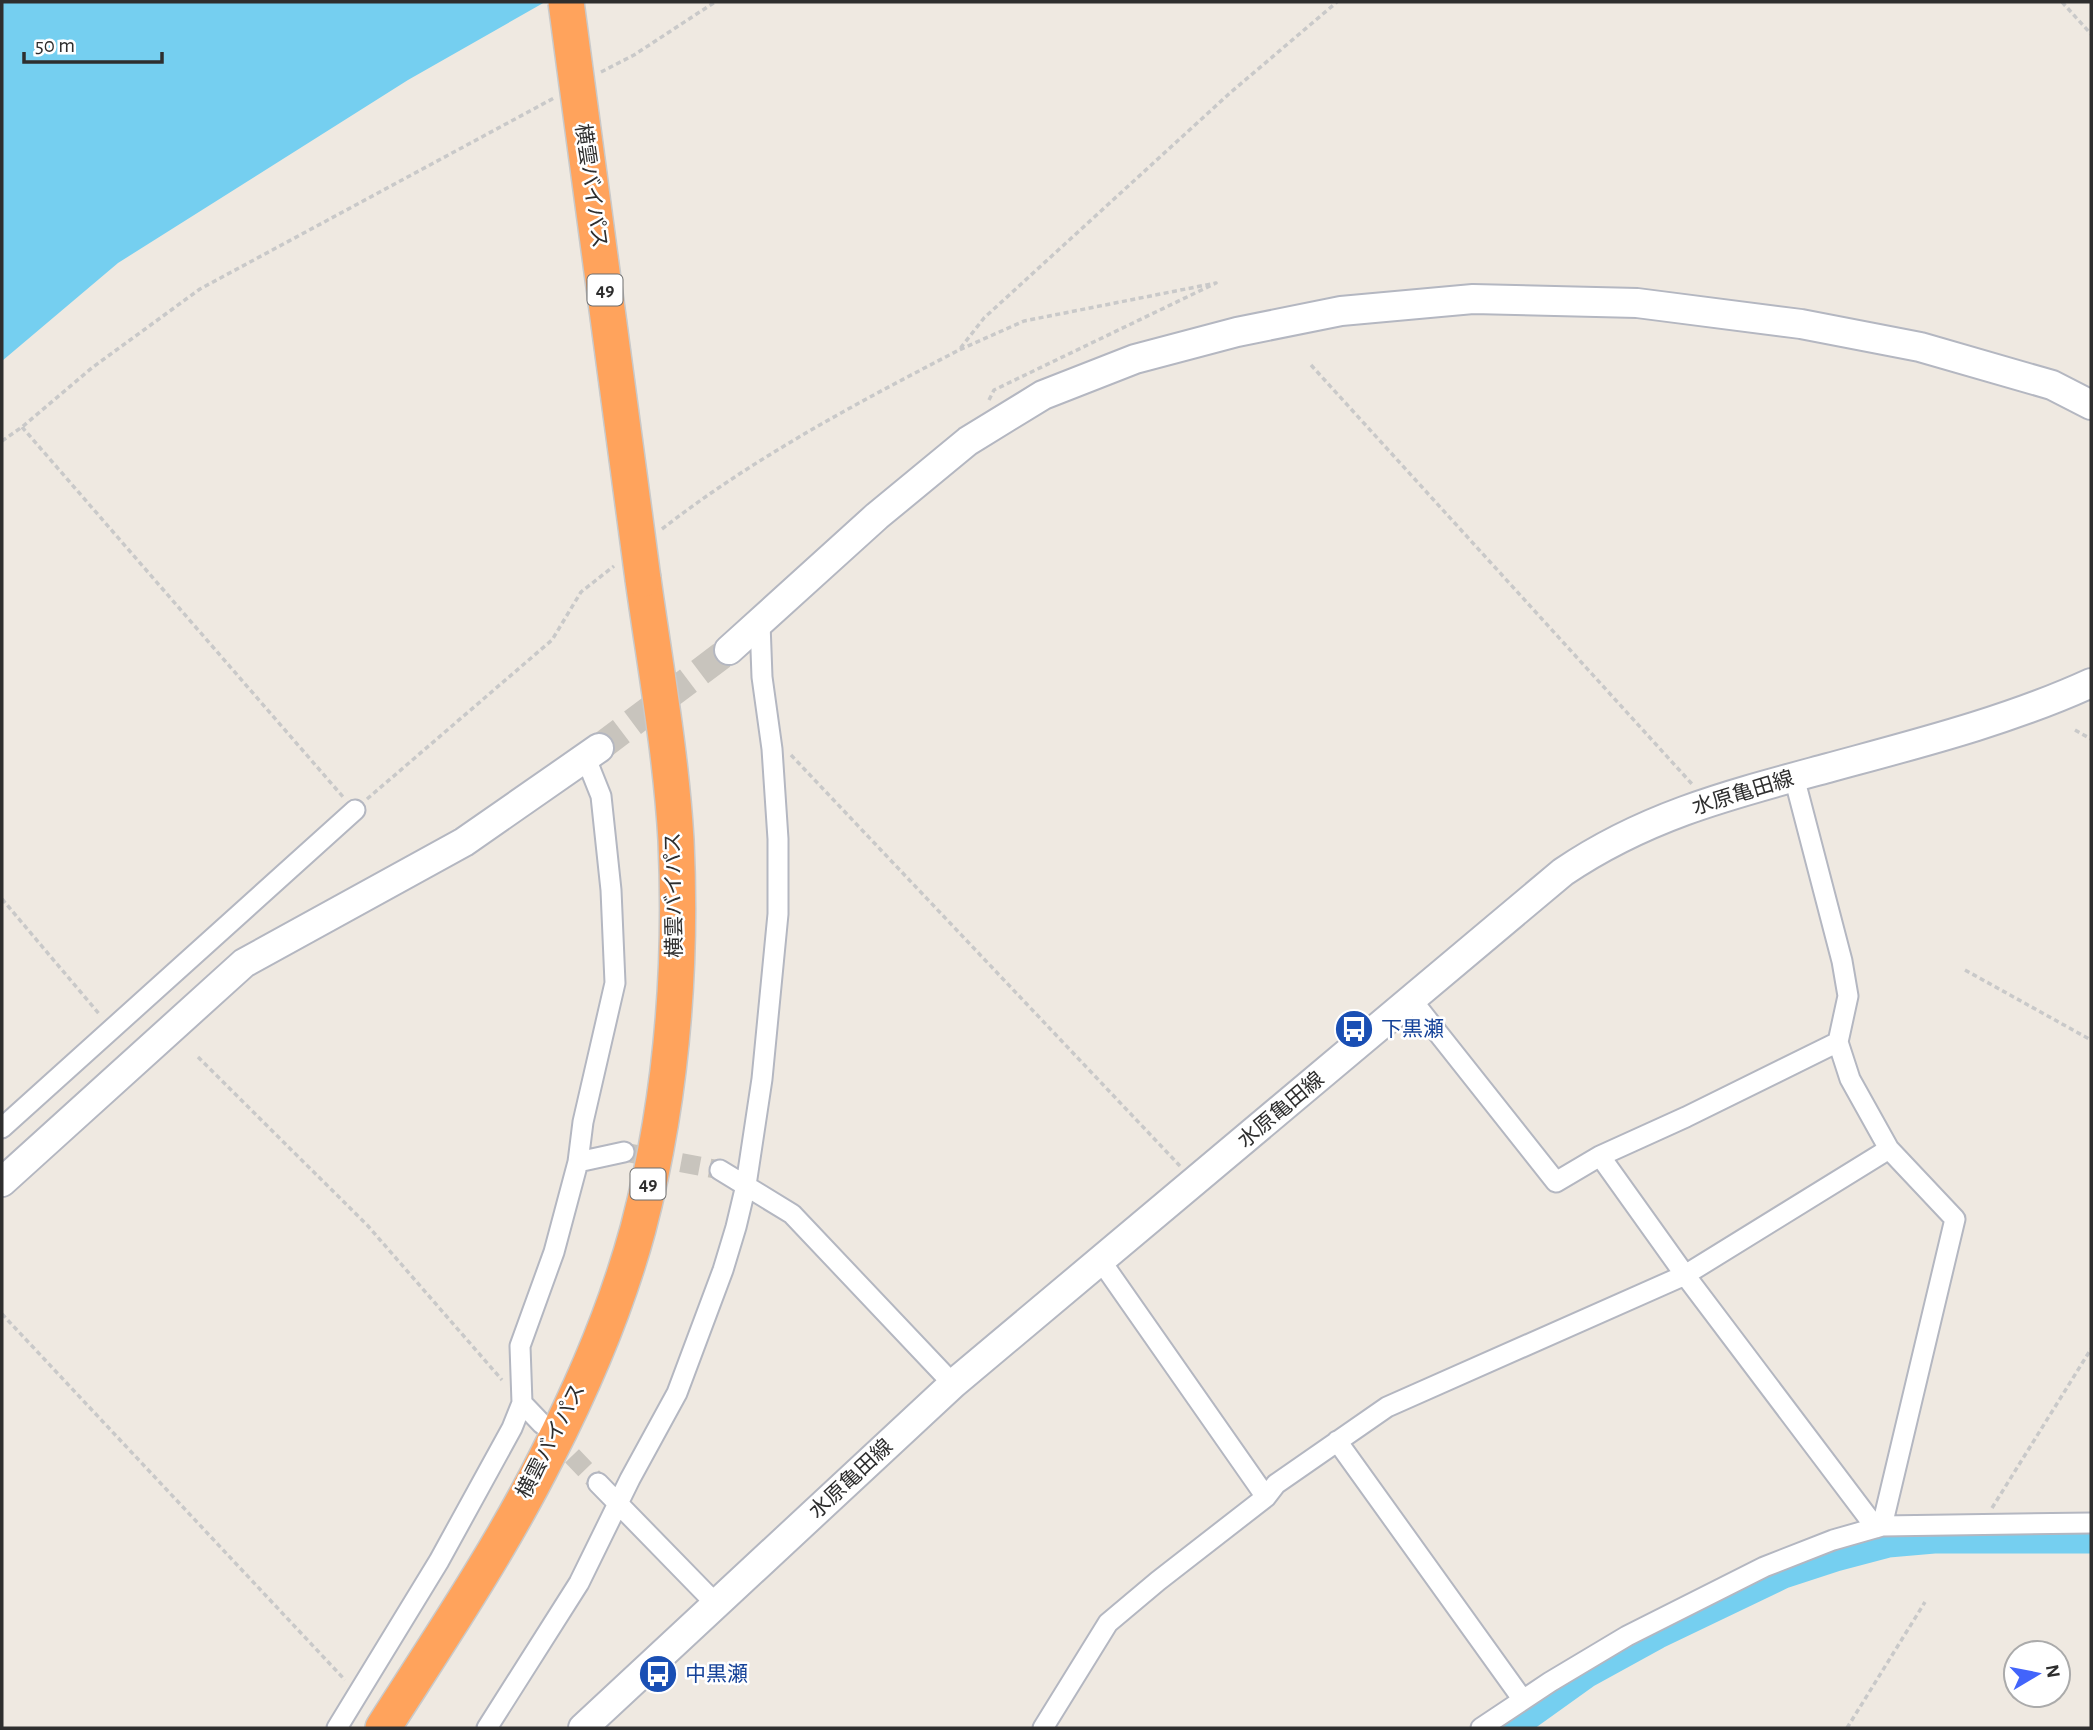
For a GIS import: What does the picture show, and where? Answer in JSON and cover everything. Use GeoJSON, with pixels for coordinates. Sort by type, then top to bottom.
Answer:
{"type":"FeatureCollection","features":[{"type":"Feature","properties":{"kind":"highway","name":"横雲バイパス"},"geometry":{"type":"LineString","coordinates":[[383,1728],[453,1618],[547,1457],[582,1382],[638,1230],[658,1140],[669,1063],[677,943],[676,839],[665,735],[633,569],[566,2]]}},
{"type":"Feature","properties":{"kind":"street"},"geometry":{"type":"LineString","coordinates":[[729,650],[877,516],[968,442],[1043,395],[1135,359],[1237,332],[1341,311],[1473,299],[1636,303],[1801,324],[1920,347],[2052,385],[2091,405]]}},
{"type":"Feature","properties":{"kind":"street"},"geometry":{"type":"LineString","coordinates":[[487,1728],[579,1583],[677,1393],[723,1270],[746,1185],[762,1079],[778,914],[778,839],[772,749],[762,677],[760,623]]}},
{"type":"Feature","properties":{"kind":"street","name":"水原亀田線"},"geometry":{"type":"LineString","coordinates":[[593,1723],[716,1604],[953,1384],[1539,890],[1573,866],[1632,831],[1707,801],[1962,730],[2091,683]]}},
{"type":"Feature","properties":{"kind":"street"},"geometry":{"type":"LineString","coordinates":[[2,1182],[244,963],[464,842],[592,752],[601,796],[611,890],[615,983],[583,1122],[578,1162],[554,1252],[520,1346],[522,1403],[512,1428],[439,1561],[337,1728]]}},
{"type":"Feature","properties":{"kind":"street"},"geometry":{"type":"LineString","coordinates":[[1794,777],[1842,961],[1848,996],[1838,1042],[1850,1079],[1889,1149],[1955,1219],[1879,1527]]}},
{"type":"Feature","properties":{"kind":"street"},"geometry":{"type":"LineString","coordinates":[[2,1128],[355,810]]}},
{"type":"Feature","properties":{"kind":"street"},"geometry":{"type":"LineString","coordinates":[[1411,999],[1556,1182],[1600,1156],[1838,1042]]}},
{"type":"Feature","properties":{"kind":"street"},"geometry":{"type":"LineString","coordinates":[[1043,1728],[1108,1623],[1266,1497],[1276,1484],[1337,1441],[1387,1407],[1685,1275],[1889,1149]]}},
{"type":"Feature","properties":{"kind":"street"},"geometry":{"type":"LineString","coordinates":[[578,1162],[624,1152]]}},
{"type":"Feature","properties":{"kind":"street"},"geometry":{"type":"LineString","coordinates":[[1600,1156],[1685,1275],[1879,1527]]}},
{"type":"Feature","properties":{"kind":"street"},"geometry":{"type":"LineString","coordinates":[[720,1170],[792,1214],[953,1384]]}},
{"type":"Feature","properties":{"kind":"street"},"geometry":{"type":"LineString","coordinates":[[1101,1261],[1266,1497]]}},
{"type":"Feature","properties":{"kind":"street"},"geometry":{"type":"LineString","coordinates":[[522,1403],[542,1424]]}},
{"type":"Feature","properties":{"kind":"street"},"geometry":{"type":"LineString","coordinates":[[1337,1441],[1523,1699]]}},
{"type":"Feature","properties":{"kind":"street"},"geometry":{"type":"LineString","coordinates":[[598,1483],[716,1604]]}},
{"type":"Feature","properties":{"kind":"street"},"geometry":{"type":"LineString","coordinates":[[1481,1728],[1523,1699],[1627,1636],[1764,1567],[1833,1540],[1879,1527],[2091,1523]]}},
{"type":"Feature","properties":{"kind":"path"},"geometry":{"type":"LineString","coordinates":[[598,74],[646,47],[715,2]]}},
{"type":"Feature","properties":{"kind":"path"},"geometry":{"type":"LineString","coordinates":[[959,350],[984,318],[1231,92],[1336,2]]}},
{"type":"Feature","properties":{"kind":"path"},"geometry":{"type":"LineString","coordinates":[[2062,2],[2091,34]]}},
{"type":"Feature","properties":{"kind":"path"},"geometry":{"type":"LineString","coordinates":[[2,441],[93,367],[200,289],[563,93]]}},
{"type":"Feature","properties":{"kind":"path"},"geometry":{"type":"LineString","coordinates":[[655,534],[698,501],[852,405],[959,350],[1024,321],[1216,283],[994,390],[988,400]]}},
{"type":"Feature","properties":{"kind":"path"},"geometry":{"type":"LineString","coordinates":[[1311,365],[1707,801]]}},
{"type":"Feature","properties":{"kind":"path"},"geometry":{"type":"LineString","coordinates":[[22,427],[355,810],[552,640],[581,592],[633,569]]}},
{"type":"Feature","properties":{"kind":"path"},"geometry":{"type":"LineString","coordinates":[[2075,730],[2091,739]]}},
{"type":"Feature","properties":{"kind":"path"},"geometry":{"type":"LineString","coordinates":[[772,749],[794,756],[1195,1182]]}},
{"type":"Feature","properties":{"kind":"path"},"geometry":{"type":"LineString","coordinates":[[2,899],[112,1029]]}},
{"type":"Feature","properties":{"kind":"path"},"geometry":{"type":"LineString","coordinates":[[1965,970],[2091,1040]]}},
{"type":"Feature","properties":{"kind":"path"},"geometry":{"type":"LineString","coordinates":[[198,1058],[368,1226],[522,1403]]}},
{"type":"Feature","properties":{"kind":"path"},"geometry":{"type":"LineString","coordinates":[[2,1314],[358,1692]]}},
{"type":"Feature","properties":{"kind":"path"},"geometry":{"type":"LineString","coordinates":[[1981,1524],[2091,1349]]}},
{"type":"Feature","properties":{"kind":"path"},"geometry":{"type":"LineString","coordinates":[[1847,1728],[1925,1602]]}},
{"type":"Feature","properties":{"kind":"water"},"geometry":{"type":"Polygon","coordinates":[[[2,2],[545,2],[408,80],[118,263],[2,361],[2,2]]]}},
{"type":"Feature","properties":{"kind":"waterway"},"geometry":{"type":"LineString","coordinates":[[1507,1728],[1585,1672],[1656,1633],[1783,1572],[1888,1541],[1934,1537],[2091,1537]]}},
{"type":"Feature","properties":{"kind":"tunnel"},"geometry":{"type":"LineString","coordinates":[[599,748],[729,650]]}},
{"type":"Feature","properties":{"kind":"tunnel"},"geometry":{"type":"LineString","coordinates":[[624,1152],[720,1170]]}},
{"type":"Feature","properties":{"kind":"tunnel"},"geometry":{"type":"LineString","coordinates":[[552,1435],[598,1483]]}},
{"type":"Feature","properties":{"kind":"place","name":"下黒瀬"},"geometry":{"type":"Point","coordinates":[1354,1029]}},
{"type":"Feature","properties":{"kind":"place","name":"中黒瀬"},"geometry":{"type":"Point","coordinates":[658,1674]}}]}
